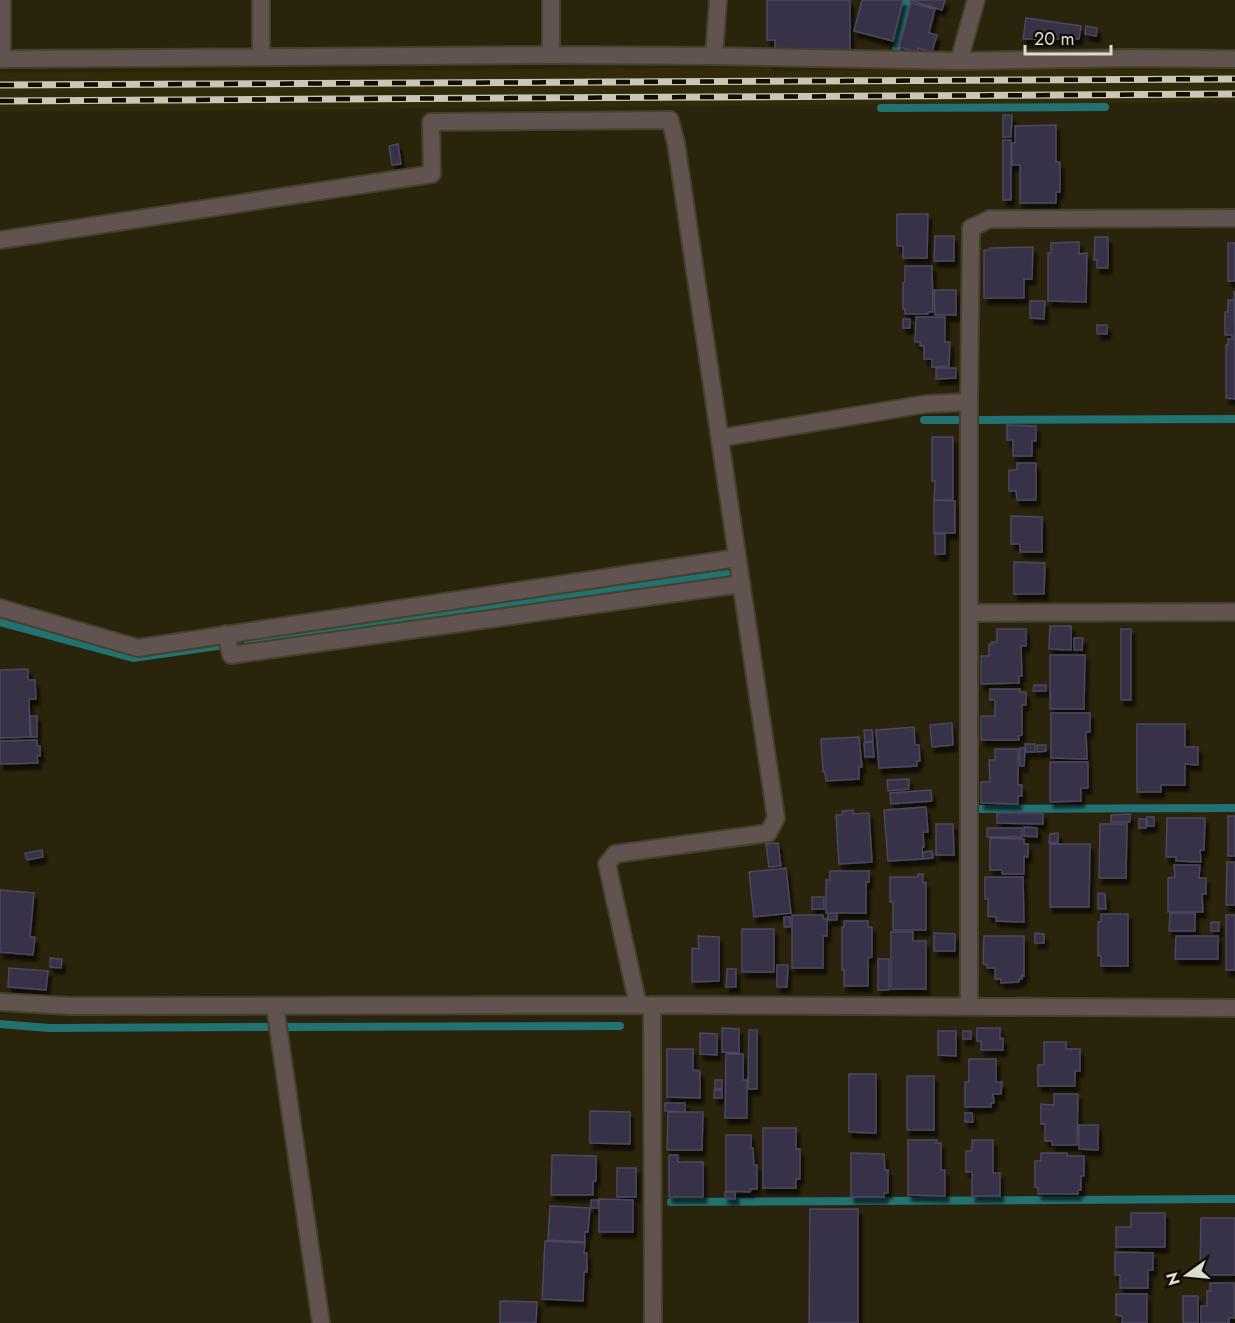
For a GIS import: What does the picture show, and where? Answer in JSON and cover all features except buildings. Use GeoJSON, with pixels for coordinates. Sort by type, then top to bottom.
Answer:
{"type":"FeatureCollection","features":[{"type":"Feature","properties":{"kind":"street"},"geometry":{"type":"LineString","coordinates":[[2,0],[1,59],[551,55],[959,62],[1133,58],[1235,59]]}},
{"type":"Feature","properties":{"kind":"street"},"geometry":{"type":"LineString","coordinates":[[261,0],[261,57]]}},
{"type":"Feature","properties":{"kind":"street"},"geometry":{"type":"LineString","coordinates":[[551,0],[551,55]]}},
{"type":"Feature","properties":{"kind":"street"},"geometry":{"type":"LineString","coordinates":[[714,56],[718,0]]}},
{"type":"Feature","properties":{"kind":"street"},"geometry":{"type":"LineString","coordinates":[[959,62],[976,0]]}},
{"type":"Feature","properties":{"kind":"street"},"geometry":{"type":"LineString","coordinates":[[0,240],[432,174],[431,122],[670,120],[676,143],[776,818],[768,833],[615,854],[607,864],[645,1005],[653,1323]]}},
{"type":"Feature","properties":{"kind":"street"},"geometry":{"type":"LineString","coordinates":[[969,1006],[971,228],[990,219],[1235,218]]}},
{"type":"Feature","properties":{"kind":"street"},"geometry":{"type":"LineString","coordinates":[[720,438],[926,404],[969,402]]}},
{"type":"Feature","properties":{"kind":"street"},"geometry":{"type":"LineString","coordinates":[[0,608],[138,648],[737,558]]}},
{"type":"Feature","properties":{"kind":"street"},"geometry":{"type":"LineString","coordinates":[[226,634],[231,655],[741,584]]}},
{"type":"Feature","properties":{"kind":"street"},"geometry":{"type":"LineString","coordinates":[[969,613],[1235,612]]}},
{"type":"Feature","properties":{"kind":"street"},"geometry":{"type":"LineString","coordinates":[[0,1002],[72,1006],[645,1005],[1235,1008]]}},
{"type":"Feature","properties":{"kind":"street"},"geometry":{"type":"LineString","coordinates":[[275,1006],[321,1323]]}},
{"type":"Feature","properties":{"kind":"shaded area"},"geometry":{"type":"Polygon","coordinates":[[[1235,66],[1235,102],[0,112],[0,73],[771,67],[772,71],[1235,66]]]}},
{"type":"Feature","properties":{"kind":"waterway"},"geometry":{"type":"LineString","coordinates":[[896,51],[907,0]]}},
{"type":"Feature","properties":{"kind":"waterway"},"geometry":{"type":"LineString","coordinates":[[881,108],[1105,107]]}},
{"type":"Feature","properties":{"kind":"waterway"},"geometry":{"type":"LineString","coordinates":[[981,420],[1235,419]]}},
{"type":"Feature","properties":{"kind":"waterway"},"geometry":{"type":"LineString","coordinates":[[924,420],[957,420]]}},
{"type":"Feature","properties":{"kind":"waterway"},"geometry":{"type":"LineString","coordinates":[[248,642],[727,574]]}},
{"type":"Feature","properties":{"kind":"waterway"},"geometry":{"type":"LineString","coordinates":[[0,622],[133,658],[217,646]]}},
{"type":"Feature","properties":{"kind":"waterway"},"geometry":{"type":"LineString","coordinates":[[981,809],[1235,808]]}},
{"type":"Feature","properties":{"kind":"waterway"},"geometry":{"type":"LineString","coordinates":[[0,1024],[49,1028],[266,1027]]}},
{"type":"Feature","properties":{"kind":"waterway"},"geometry":{"type":"LineString","coordinates":[[288,1027],[620,1026]]}},
{"type":"Feature","properties":{"kind":"waterway"},"geometry":{"type":"LineString","coordinates":[[671,1202],[1235,1199]]}},
{"type":"Feature","properties":{"kind":"railway"},"geometry":{"type":"LineString","coordinates":[[0,85],[1235,79]]}},
{"type":"Feature","properties":{"kind":"railway"},"geometry":{"type":"LineString","coordinates":[[0,101],[1235,94]]}}]}
